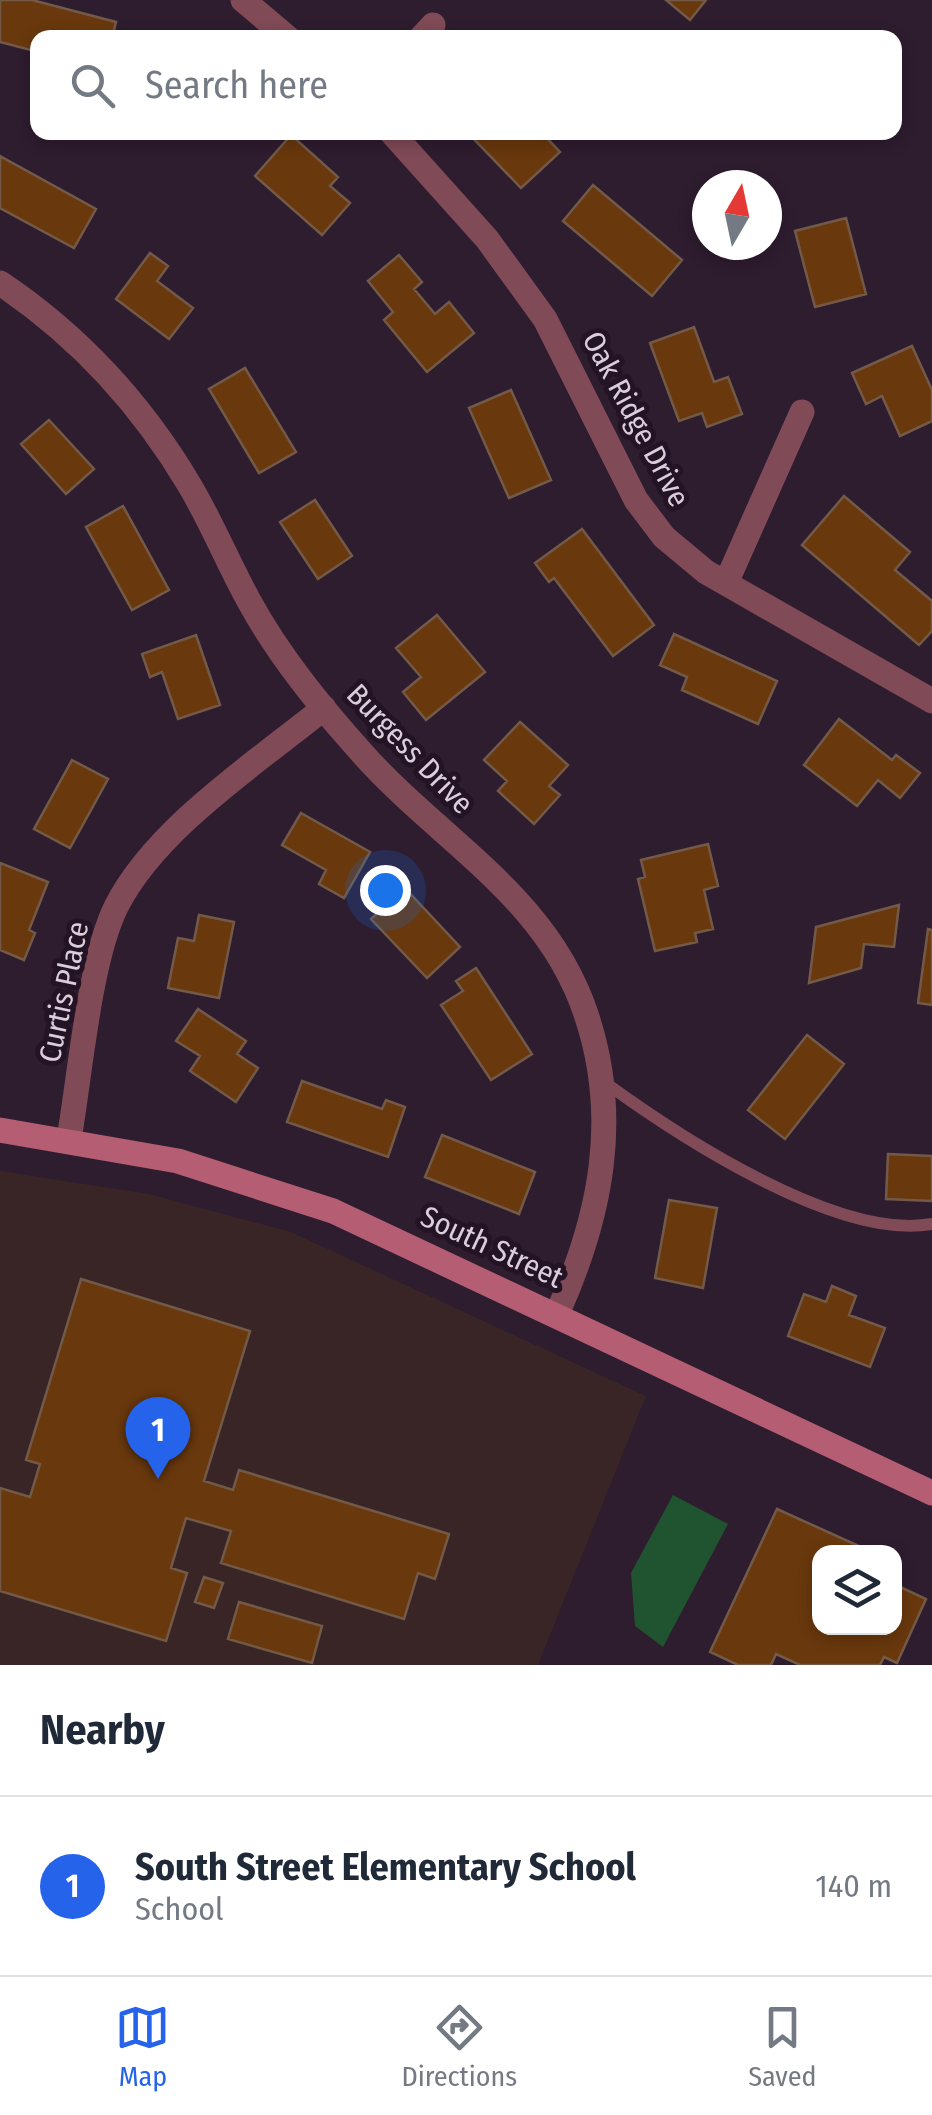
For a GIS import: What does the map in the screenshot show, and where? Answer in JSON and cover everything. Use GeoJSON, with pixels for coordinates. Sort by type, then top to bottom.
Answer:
{"type":"FeatureCollection","features":[{"type":"Feature","properties":{"kind":"street"},"geometry":{"type":"LineString","coordinates":[[242,0],[278,30]]}},
{"type":"Feature","properties":{"kind":"street","name":"Oak Ridge Drive"},"geometry":{"type":"LineString","coordinates":[[399,140],[487,240],[545,319],[648,520],[706,572],[932,701]]}},
{"type":"Feature","properties":{"kind":"street","name":"Burgess Drive"},"geometry":{"type":"LineString","coordinates":[[0,283],[65,332],[132,402],[190,486],[250,602],[324,708],[391,785],[504,884],[543,928],[586,1012],[603,1081],[606,1124],[600,1192],[587,1243],[557,1314]]}},
{"type":"Feature","properties":{"kind":"street"},"geometry":{"type":"LineString","coordinates":[[726,583],[802,412]]}},
{"type":"Feature","properties":{"kind":"street","name":"Curtis Place"},"geometry":{"type":"LineString","coordinates":[[69,1139],[95,982],[116,908],[172,831],[324,708]]}},
{"type":"Feature","properties":{"kind":"street","name":"South Street"},"geometry":{"type":"LineString","coordinates":[[0,1130],[178,1161],[283,1192],[389,1235],[932,1493]]}},
{"type":"Feature","properties":{"kind":"lane"},"geometry":{"type":"LineString","coordinates":[[603,1081],[686,1140],[824,1208],[883,1226],[932,1224]]}},
{"type":"Feature","properties":{"kind":"shaded area"},"geometry":{"type":"Polygon","coordinates":[[[0,1171],[149,1194],[291,1232],[646,1396],[538,1665],[0,1665],[0,1171]]]}},
{"type":"Feature","properties":{"kind":"green space"},"geometry":{"type":"Polygon","coordinates":[[[673,1495],[728,1524],[663,1647],[635,1626],[631,1573],[673,1495]]]}},
{"type":"Feature","properties":{"kind":"building"},"geometry":{"type":"Polygon","coordinates":[[[0,0],[32,0],[116,22],[114,30],[30,30],[30,50],[0,42],[0,0]]]}},
{"type":"Feature","properties":{"kind":"building"},"geometry":{"type":"Polygon","coordinates":[[[666,0],[706,0],[690,20],[666,0]]]}},
{"type":"Feature","properties":{"kind":"building"},"geometry":{"type":"Polygon","coordinates":[[[287,140],[297,140],[338,177],[330,186],[350,203],[322,235],[255,176],[287,140]]]}},
{"type":"Feature","properties":{"kind":"building"},"geometry":{"type":"Polygon","coordinates":[[[475,140],[549,140],[560,152],[521,188],[475,140]]]}},
{"type":"Feature","properties":{"kind":"building"},"geometry":{"type":"Polygon","coordinates":[[[0,156],[96,209],[74,248],[0,208],[0,156]]]}},
{"type":"Feature","properties":{"kind":"building"},"geometry":{"type":"Polygon","coordinates":[[[593,185],[682,260],[652,296],[563,221],[593,185]]]}},
{"type":"Feature","properties":{"kind":"building"},"geometry":{"type":"Polygon","coordinates":[[[846,218],[866,294],[815,307],[795,231],[846,218]]]}},
{"type":"Feature","properties":{"kind":"building"},"geometry":{"type":"Polygon","coordinates":[[[150,253],[168,266],[157,281],[193,308],[169,339],[116,299],[150,253]]]}},
{"type":"Feature","properties":{"kind":"building"},"geometry":{"type":"Polygon","coordinates":[[[399,255],[422,282],[414,289],[435,314],[449,302],[474,333],[427,372],[384,320],[393,312],[368,281],[399,255]]]}},
{"type":"Feature","properties":{"kind":"building"},"geometry":{"type":"Polygon","coordinates":[[[694,327],[714,382],[728,377],[742,414],[707,427],[702,413],[679,421],[650,343],[694,327]]]}},
{"type":"Feature","properties":{"kind":"building"},"geometry":{"type":"Polygon","coordinates":[[[912,346],[932,390],[932,421],[900,436],[882,396],[866,404],[852,373],[912,346]]]}},
{"type":"Feature","properties":{"kind":"building"},"geometry":{"type":"Polygon","coordinates":[[[245,368],[296,452],[259,473],[209,389],[245,368]]]}},
{"type":"Feature","properties":{"kind":"building"},"geometry":{"type":"Polygon","coordinates":[[[511,390],[551,480],[509,498],[469,408],[511,390]]]}},
{"type":"Feature","properties":{"kind":"building"},"geometry":{"type":"Polygon","coordinates":[[[49,420],[94,469],[66,494],[21,444],[49,420]]]}},
{"type":"Feature","properties":{"kind":"building"},"geometry":{"type":"Polygon","coordinates":[[[844,496],[910,552],[895,570],[932,601],[932,631],[919,645],[802,545],[844,496]]]}},
{"type":"Feature","properties":{"kind":"building"},"geometry":{"type":"Polygon","coordinates":[[[315,500],[352,556],[318,579],[280,522],[315,500]]]}},
{"type":"Feature","properties":{"kind":"building"},"geometry":{"type":"Polygon","coordinates":[[[123,506],[169,590],[132,610],[86,527],[123,506]]]}},
{"type":"Feature","properties":{"kind":"building"},"geometry":{"type":"Polygon","coordinates":[[[582,529],[654,625],[613,656],[554,578],[549,582],[535,563],[582,529]]]}},
{"type":"Feature","properties":{"kind":"building"},"geometry":{"type":"Polygon","coordinates":[[[437,615],[485,672],[426,720],[403,692],[421,677],[396,648],[437,615]]]}},
{"type":"Feature","properties":{"kind":"building"},"geometry":{"type":"Polygon","coordinates":[[[674,634],[777,681],[758,724],[682,690],[687,677],[660,665],[674,634]]]}},
{"type":"Feature","properties":{"kind":"building"},"geometry":{"type":"Polygon","coordinates":[[[196,635],[220,705],[178,719],[162,672],[150,677],[142,654],[196,635]]]}},
{"type":"Feature","properties":{"kind":"building"},"geometry":{"type":"Polygon","coordinates":[[[839,719],[892,760],[896,755],[920,773],[900,798],[878,780],[857,806],[804,765],[839,719]]]}},
{"type":"Feature","properties":{"kind":"building"},"geometry":{"type":"Polygon","coordinates":[[[520,722],[568,765],[549,786],[560,795],[534,824],[498,791],[507,781],[484,760],[520,722]]]}},
{"type":"Feature","properties":{"kind":"building"},"geometry":{"type":"Polygon","coordinates":[[[72,760],[108,779],[70,848],[34,829],[72,760]]]}},
{"type":"Feature","properties":{"kind":"building"},"geometry":{"type":"Polygon","coordinates":[[[301,813],[370,852],[344,898],[319,884],[326,870],[282,845],[301,813]]]}},
{"type":"Feature","properties":{"kind":"building"},"geometry":{"type":"Polygon","coordinates":[[[708,844],[718,886],[704,890],[713,929],[695,933],[697,942],[655,951],[638,879],[645,877],[641,860],[708,844]]]}},
{"type":"Feature","properties":{"kind":"building"},"geometry":{"type":"Polygon","coordinates":[[[0,863],[48,882],[29,930],[35,933],[24,960],[0,950],[0,863]]]}},
{"type":"Feature","properties":{"kind":"building"},"geometry":{"type":"Polygon","coordinates":[[[405,888],[460,947],[427,978],[371,919],[405,888]]]}},
{"type":"Feature","properties":{"kind":"building"},"geometry":{"type":"Polygon","coordinates":[[[899,905],[894,947],[864,944],[861,968],[809,983],[816,927],[899,905]]]}},
{"type":"Feature","properties":{"kind":"building"},"geometry":{"type":"Polygon","coordinates":[[[199,915],[234,922],[219,998],[168,988],[178,938],[194,941],[199,915]]]}},
{"type":"Feature","properties":{"kind":"building"},"geometry":{"type":"Polygon","coordinates":[[[928,929],[932,930],[932,1005],[918,1003],[928,929]]]}},
{"type":"Feature","properties":{"kind":"building"},"geometry":{"type":"Polygon","coordinates":[[[476,968],[532,1054],[491,1080],[441,1005],[463,991],[456,981],[476,968]]]}},
{"type":"Feature","properties":{"kind":"building"},"geometry":{"type":"Polygon","coordinates":[[[198,1009],[246,1041],[237,1054],[258,1068],[236,1102],[190,1071],[200,1056],[176,1041],[198,1009]]]}},
{"type":"Feature","properties":{"kind":"building"},"geometry":{"type":"Polygon","coordinates":[[[807,1035],[844,1064],[785,1139],[748,1110],[807,1035]]]}},
{"type":"Feature","properties":{"kind":"building"},"geometry":{"type":"Polygon","coordinates":[[[302,1081],[382,1109],[386,1100],[405,1107],[388,1157],[287,1122],[302,1081]]]}},
{"type":"Feature","properties":{"kind":"building"},"geometry":{"type":"Polygon","coordinates":[[[442,1135],[535,1172],[519,1214],[425,1177],[442,1135]]]}},
{"type":"Feature","properties":{"kind":"building"},"geometry":{"type":"Polygon","coordinates":[[[888,1154],[932,1156],[932,1201],[886,1199],[888,1154]]]}},
{"type":"Feature","properties":{"kind":"building"},"geometry":{"type":"Polygon","coordinates":[[[669,1200],[717,1208],[703,1288],[655,1278],[669,1200]]]}},
{"type":"Feature","properties":{"kind":"building"},"geometry":{"type":"Polygon","coordinates":[[[81,1279],[250,1331],[204,1481],[233,1490],[239,1470],[449,1534],[435,1579],[418,1573],[404,1619],[221,1563],[231,1531],[186,1518],[171,1568],[187,1573],[166,1641],[0,1591],[0,1488],[30,1497],[40,1464],[26,1460],[81,1279]]]}},
{"type":"Feature","properties":{"kind":"building"},"geometry":{"type":"Polygon","coordinates":[[[832,1286],[856,1296],[849,1315],[885,1328],[870,1367],[788,1336],[804,1294],[826,1302],[832,1286]]]}},
{"type":"Feature","properties":{"kind":"building"},"geometry":{"type":"Polygon","coordinates":[[[777,1509],[857,1545],[812,1545],[812,1635],[902,1635],[902,1588],[926,1599],[897,1663],[884,1657],[880,1665],[800,1665],[776,1654],[771,1665],[738,1665],[710,1652],[777,1509]]]}},
{"type":"Feature","properties":{"kind":"building"},"geometry":{"type":"Polygon","coordinates":[[[204,1577],[223,1583],[214,1608],[195,1602],[204,1577]]]}},
{"type":"Feature","properties":{"kind":"building"},"geometry":{"type":"Polygon","coordinates":[[[239,1602],[322,1626],[312,1663],[228,1639],[239,1602]]]}},
{"type":"Feature","properties":{"kind":"place","name":"South Street Elementary School"},"geometry":{"type":"Point","coordinates":[158,1479]}}]}
